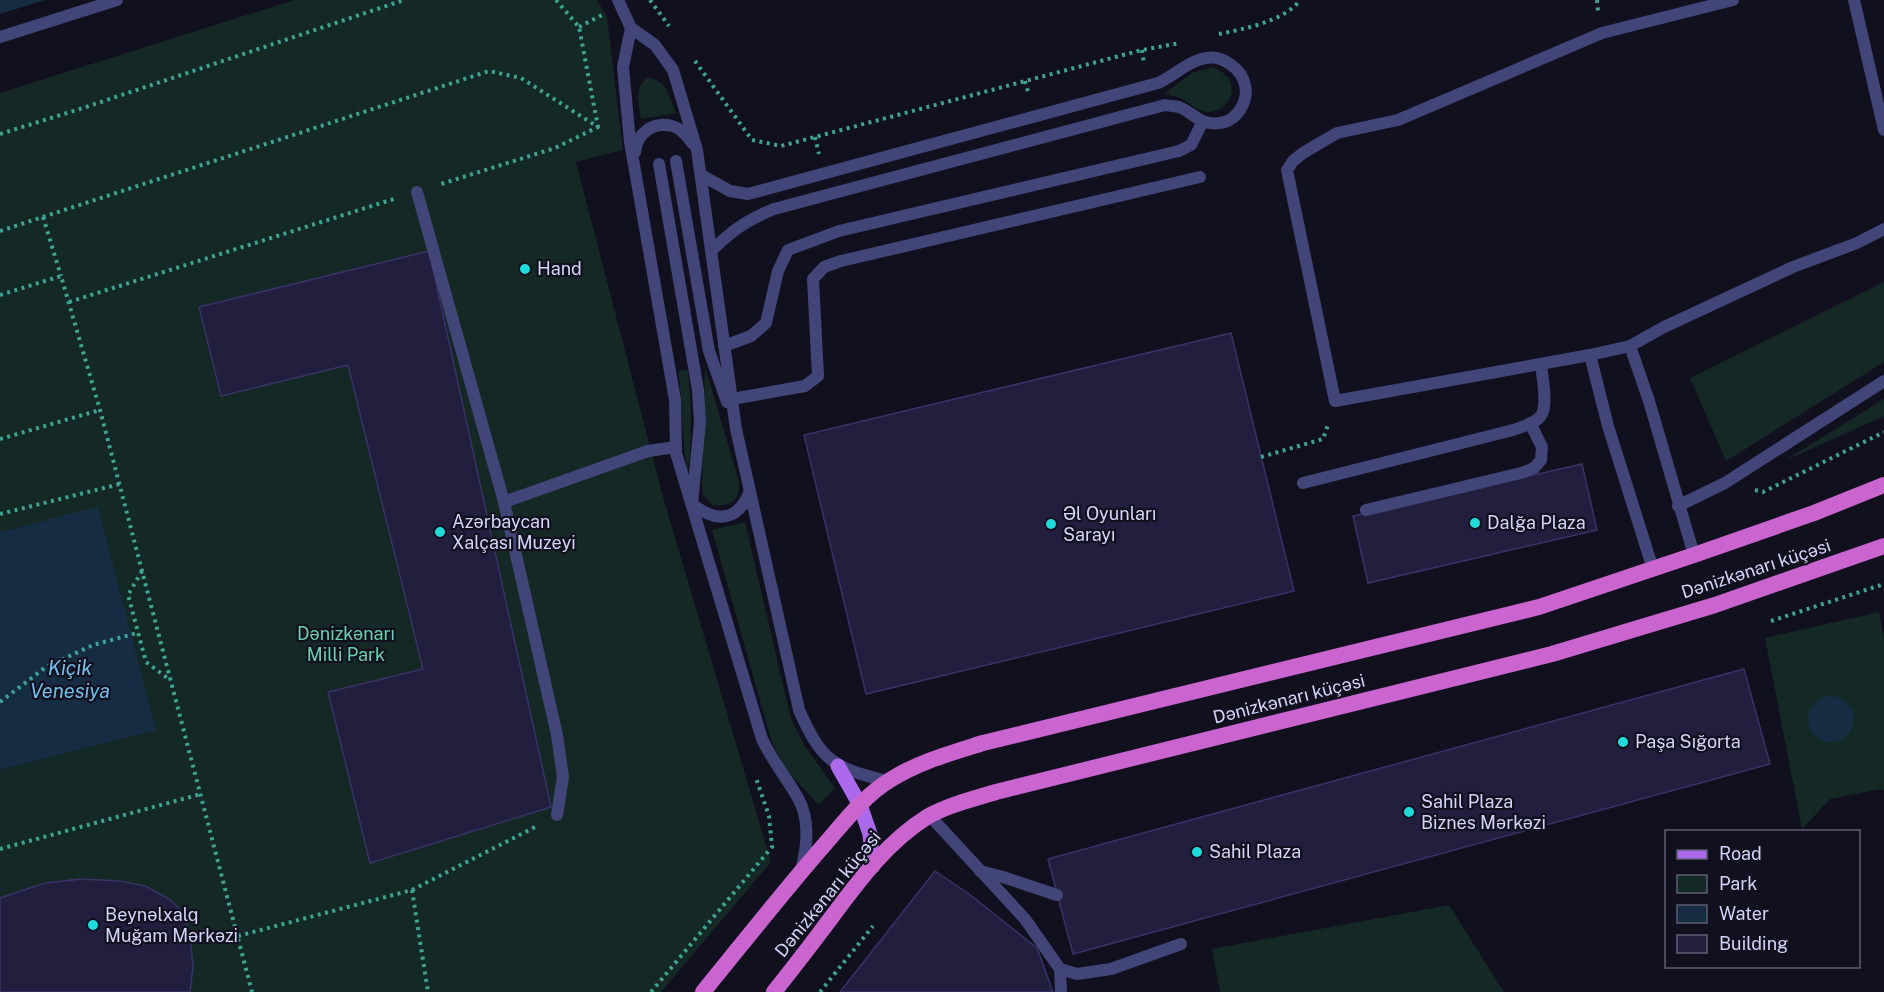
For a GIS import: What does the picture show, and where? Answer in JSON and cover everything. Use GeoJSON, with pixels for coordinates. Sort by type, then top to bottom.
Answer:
{"type":"FeatureCollection","features":[{"type":"Feature","properties":{"kind":"highway","name":"Dənizkənarı küçəsi"},"geometry":{"type":"LineString","coordinates":[[703,992],[801,871],[860,805],[887,781],[918,765],[983,743],[1539,607],[1814,513],[1884,485]]}},
{"type":"Feature","properties":{"kind":"highway","name":"Dənizkənarı küçəsi"},"geometry":{"type":"LineString","coordinates":[[774,992],[841,903],[892,844],[909,829],[930,816],[962,802],[1551,654],[1715,604],[1884,546]]}},
{"type":"Feature","properties":{"kind":"main road"},"geometry":{"type":"LineString","coordinates":[[838,766],[860,805],[870,834],[873,866]]}},
{"type":"Feature","properties":{"kind":"lane"},"geometry":{"type":"LineString","coordinates":[[0,37],[117,0]]}},
{"type":"Feature","properties":{"kind":"lane"},"geometry":{"type":"LineString","coordinates":[[618,0],[632,28],[655,45],[673,70],[697,150],[736,429],[799,710],[810,736],[838,766],[887,781]]}},
{"type":"Feature","properties":{"kind":"lane"},"geometry":{"type":"LineString","coordinates":[[1733,0],[1602,33],[1398,120],[1337,133],[1293,161],[1287,170],[1335,401],[1590,356],[1630,346],[1664,327],[1792,267],[1857,243],[1884,229]]}},
{"type":"Feature","properties":{"kind":"lane"},"geometry":{"type":"LineString","coordinates":[[1854,0],[1884,130]]}},
{"type":"Feature","properties":{"kind":"lane"},"geometry":{"type":"LineString","coordinates":[[632,28],[623,67],[633,160],[675,400],[676,453],[762,739],[800,801],[806,833],[806,850],[801,871]]}},
{"type":"Feature","properties":{"kind":"lane"},"geometry":{"type":"LineString","coordinates":[[701,175],[730,191],[748,194],[1158,84],[1196,60],[1209,57],[1222,58],[1237,70],[1245,84],[1245,102],[1234,116],[1222,123],[1202,123],[1179,107],[1165,105],[774,209],[751,218],[736,228],[711,251]]}},
{"type":"Feature","properties":{"kind":"lane"},"geometry":{"type":"LineString","coordinates":[[724,346],[751,336],[766,323],[778,271],[788,250],[839,231],[1179,151],[1191,146],[1202,123]]}},
{"type":"Feature","properties":{"kind":"lane"},"geometry":{"type":"LineString","coordinates":[[633,160],[636,142],[647,129],[659,126],[673,126],[687,135],[697,150]]}},
{"type":"Feature","properties":{"kind":"lane"},"geometry":{"type":"LineString","coordinates":[[676,161],[709,351],[736,429]]}},
{"type":"Feature","properties":{"kind":"lane"},"geometry":{"type":"LineString","coordinates":[[659,164],[698,390],[700,422],[692,504]]}},
{"type":"Feature","properties":{"kind":"lane"},"geometry":{"type":"LineString","coordinates":[[732,399],[805,386],[818,376],[813,279],[824,267],[841,261],[1200,177]]}},
{"type":"Feature","properties":{"kind":"lane"},"geometry":{"type":"LineString","coordinates":[[417,192],[504,501],[557,735],[563,777],[557,815]]}},
{"type":"Feature","properties":{"kind":"lane"},"geometry":{"type":"LineString","coordinates":[[1630,346],[1649,400],[1694,555]]}},
{"type":"Feature","properties":{"kind":"lane"},"geometry":{"type":"LineString","coordinates":[[1590,356],[1608,426],[1653,569]]}},
{"type":"Feature","properties":{"kind":"lane"},"geometry":{"type":"LineString","coordinates":[[1303,483],[1513,430],[1530,423],[1540,417],[1545,406],[1541,364]]}},
{"type":"Feature","properties":{"kind":"lane"},"geometry":{"type":"LineString","coordinates":[[1678,506],[1725,483],[1884,381]]}},
{"type":"Feature","properties":{"kind":"lane"},"geometry":{"type":"LineString","coordinates":[[1366,510],[1534,468],[1541,460],[1542,447],[1530,423]]}},
{"type":"Feature","properties":{"kind":"lane"},"geometry":{"type":"LineString","coordinates":[[504,501],[648,451],[676,447]]}},
{"type":"Feature","properties":{"kind":"lane"},"geometry":{"type":"LineString","coordinates":[[692,504],[704,514],[714,518],[728,516],[745,504],[750,491]]}},
{"type":"Feature","properties":{"kind":"lane"},"geometry":{"type":"LineString","coordinates":[[930,816],[1025,919],[1060,969],[1061,992]]}},
{"type":"Feature","properties":{"kind":"lane"},"geometry":{"type":"LineString","coordinates":[[979,871],[1057,895]]}},
{"type":"Feature","properties":{"kind":"lane"},"geometry":{"type":"LineString","coordinates":[[1060,969],[1077,974],[1111,969],[1181,944]]}},
{"type":"Feature","properties":{"kind":"path"},"geometry":{"type":"LineString","coordinates":[[0,134],[404,0]]}},
{"type":"Feature","properties":{"kind":"path"},"geometry":{"type":"LineString","coordinates":[[556,0],[579,27],[598,127]]}},
{"type":"Feature","properties":{"kind":"path"},"geometry":{"type":"LineString","coordinates":[[651,0],[671,28]]}},
{"type":"Feature","properties":{"kind":"path"},"geometry":{"type":"LineString","coordinates":[[1209,37],[1253,27],[1293,9],[1300,0]]}},
{"type":"Feature","properties":{"kind":"path"},"geometry":{"type":"LineString","coordinates":[[691,56],[752,140],[781,146],[1142,50],[1187,41]]}},
{"type":"Feature","properties":{"kind":"path"},"geometry":{"type":"LineString","coordinates":[[0,231],[489,70],[520,78],[598,127]]}},
{"type":"Feature","properties":{"kind":"path"},"geometry":{"type":"LineString","coordinates":[[69,302],[555,148],[598,127]]}},
{"type":"Feature","properties":{"kind":"path"},"geometry":{"type":"LineString","coordinates":[[43,217],[120,484],[252,992]]}},
{"type":"Feature","properties":{"kind":"path"},"geometry":{"type":"LineString","coordinates":[[0,295],[61,276]]}},
{"type":"Feature","properties":{"kind":"path"},"geometry":{"type":"LineString","coordinates":[[1261,457],[1323,440],[1335,401]]}},
{"type":"Feature","properties":{"kind":"path"},"geometry":{"type":"LineString","coordinates":[[0,439],[100,410]]}},
{"type":"Feature","properties":{"kind":"path"},"geometry":{"type":"LineString","coordinates":[[1725,483],[1763,492],[1884,432]]}},
{"type":"Feature","properties":{"kind":"path"},"geometry":{"type":"LineString","coordinates":[[0,514],[120,484]]}},
{"type":"Feature","properties":{"kind":"path"},"geometry":{"type":"LineString","coordinates":[[142,570],[129,595],[137,633],[146,662],[171,681]]}},
{"type":"Feature","properties":{"kind":"path"},"geometry":{"type":"LineString","coordinates":[[1771,621],[1884,584]]}},
{"type":"Feature","properties":{"kind":"path"},"geometry":{"type":"LineString","coordinates":[[0,702],[46,667],[93,645],[137,633]]}},
{"type":"Feature","properties":{"kind":"path"},"geometry":{"type":"LineString","coordinates":[[651,992],[772,847],[769,816],[754,772]]}},
{"type":"Feature","properties":{"kind":"path"},"geometry":{"type":"LineString","coordinates":[[0,849],[201,794]]}},
{"type":"Feature","properties":{"kind":"path"},"geometry":{"type":"LineString","coordinates":[[238,936],[412,890],[557,815]]}},
{"type":"Feature","properties":{"kind":"path"},"geometry":{"type":"LineString","coordinates":[[412,890],[428,992]]}},
{"type":"Feature","properties":{"kind":"path"},"geometry":{"type":"LineString","coordinates":[[820,992],[873,926]]}},
{"type":"Feature","properties":{"kind":"green space","name":"Dənizkənarı Milli Park"},"geometry":{"type":"Polygon","coordinates":[[[294,0],[597,0],[607,17],[623,150],[576,162],[663,497],[771,862],[661,992],[0,992],[0,93],[294,0]]]}},
{"type":"Feature","properties":{"kind":"green space"},"geometry":{"type":"Polygon","coordinates":[[[1212,67],[1227,76],[1232,87],[1227,103],[1218,110],[1207,112],[1197,109],[1180,98],[1164,94],[1192,73],[1212,67]]]}},
{"type":"Feature","properties":{"kind":"green space"},"geometry":{"type":"Polygon","coordinates":[[[646,78],[659,81],[663,85],[676,113],[641,119],[639,93],[646,78]]]}},
{"type":"Feature","properties":{"kind":"green space"},"geometry":{"type":"Polygon","coordinates":[[[1884,282],[1884,362],[1726,461],[1690,378],[1884,282]]]}},
{"type":"Feature","properties":{"kind":"green space"},"geometry":{"type":"Polygon","coordinates":[[[705,367],[739,481],[736,498],[730,504],[725,505],[712,505],[703,495],[705,367]]]}},
{"type":"Feature","properties":{"kind":"green space"},"geometry":{"type":"Polygon","coordinates":[[[688,370],[691,421],[688,472],[678,371],[688,370]]]}},
{"type":"Feature","properties":{"kind":"green space"},"geometry":{"type":"Polygon","coordinates":[[[1884,399],[1884,416],[1784,461],[1884,399]]]}},
{"type":"Feature","properties":{"kind":"green space"},"geometry":{"type":"Polygon","coordinates":[[[745,522],[791,719],[806,748],[835,788],[819,805],[788,772],[772,743],[712,530],[745,522]]]}},
{"type":"Feature","properties":{"kind":"green space"},"geometry":{"type":"Polygon","coordinates":[[[1879,612],[1884,638],[1884,791],[1881,789],[1830,799],[1802,829],[1765,638],[1879,612]]]}},
{"type":"Feature","properties":{"kind":"green space"},"geometry":{"type":"Polygon","coordinates":[[[1449,905],[1504,992],[1220,992],[1212,949],[1449,905]]]}},
{"type":"Feature","properties":{"kind":"water"},"geometry":{"type":"Polygon","coordinates":[[[0,0],[45,0],[0,14],[0,0]]]}},
{"type":"Feature","properties":{"kind":"water","name":"Kiçik Venesiya"},"geometry":{"type":"Polygon","coordinates":[[[98,507],[156,730],[0,770],[0,532],[98,507]]]}},
{"type":"Feature","properties":{"kind":"water"},"geometry":{"type":"Polygon","coordinates":[[[1831,696],[1847,703],[1854,719],[1847,735],[1831,742],[1815,735],[1808,719],[1815,703],[1831,696]]]}},
{"type":"Feature","properties":{"kind":"building","name":"Azərbaycan Xalçası Muzeyi"},"geometry":{"type":"Polygon","coordinates":[[[429,251],[551,807],[370,863],[328,692],[423,669],[348,365],[221,396],[199,307],[429,251]]]}},
{"type":"Feature","properties":{"kind":"building","name":"Əl Oyunları Sarayı"},"geometry":{"type":"Polygon","coordinates":[[[1231,333],[1294,591],[866,694],[804,435],[1231,333]]]}},
{"type":"Feature","properties":{"kind":"building","name":"Dalğa Plaza"},"geometry":{"type":"Polygon","coordinates":[[[1582,464],[1597,530],[1368,583],[1353,516],[1582,464]]]}},
{"type":"Feature","properties":{"kind":"building","name":"Sahil Plaza Biznes Mərkəzi"},"geometry":{"type":"Polygon","coordinates":[[[1744,669],[1770,764],[1073,954],[1048,859],[1744,669]]]}},
{"type":"Feature","properties":{"kind":"building"},"geometry":{"type":"Polygon","coordinates":[[[935,871],[969,894],[1037,948],[1053,992],[840,992],[935,871]]]}},
{"type":"Feature","properties":{"kind":"building","name":"Beynəlxalq Muğam Mərkəzi"},"geometry":{"type":"Polygon","coordinates":[[[81,879],[120,881],[145,886],[171,900],[184,914],[190,936],[193,966],[190,992],[0,992],[0,898],[45,883],[81,879]]]}},
{"type":"Feature","properties":{"kind":"place","name":"Hand"},"geometry":{"type":"Point","coordinates":[525,269]}},
{"type":"Feature","properties":{"kind":"place","name":"Dalğa Plaza"},"geometry":{"type":"Point","coordinates":[1475,523]}},
{"type":"Feature","properties":{"kind":"place","name":"Əl Oyunları Sarayı"},"geometry":{"type":"Point","coordinates":[1051,524]}},
{"type":"Feature","properties":{"kind":"place","name":"Azərbaycan Xalçası Muzeyi"},"geometry":{"type":"Point","coordinates":[440,532]}},
{"type":"Feature","properties":{"kind":"place","name":"Paşa Sığorta"},"geometry":{"type":"Point","coordinates":[1623,742]}},
{"type":"Feature","properties":{"kind":"place","name":"Sahil Plaza Biznes Mərkəzi"},"geometry":{"type":"Point","coordinates":[1409,812]}},
{"type":"Feature","properties":{"kind":"place","name":"Sahil Plaza"},"geometry":{"type":"Point","coordinates":[1197,852]}},
{"type":"Feature","properties":{"kind":"place","name":"Beynəlxalq Muğam Mərkəzi"},"geometry":{"type":"Point","coordinates":[93,925]}}]}
